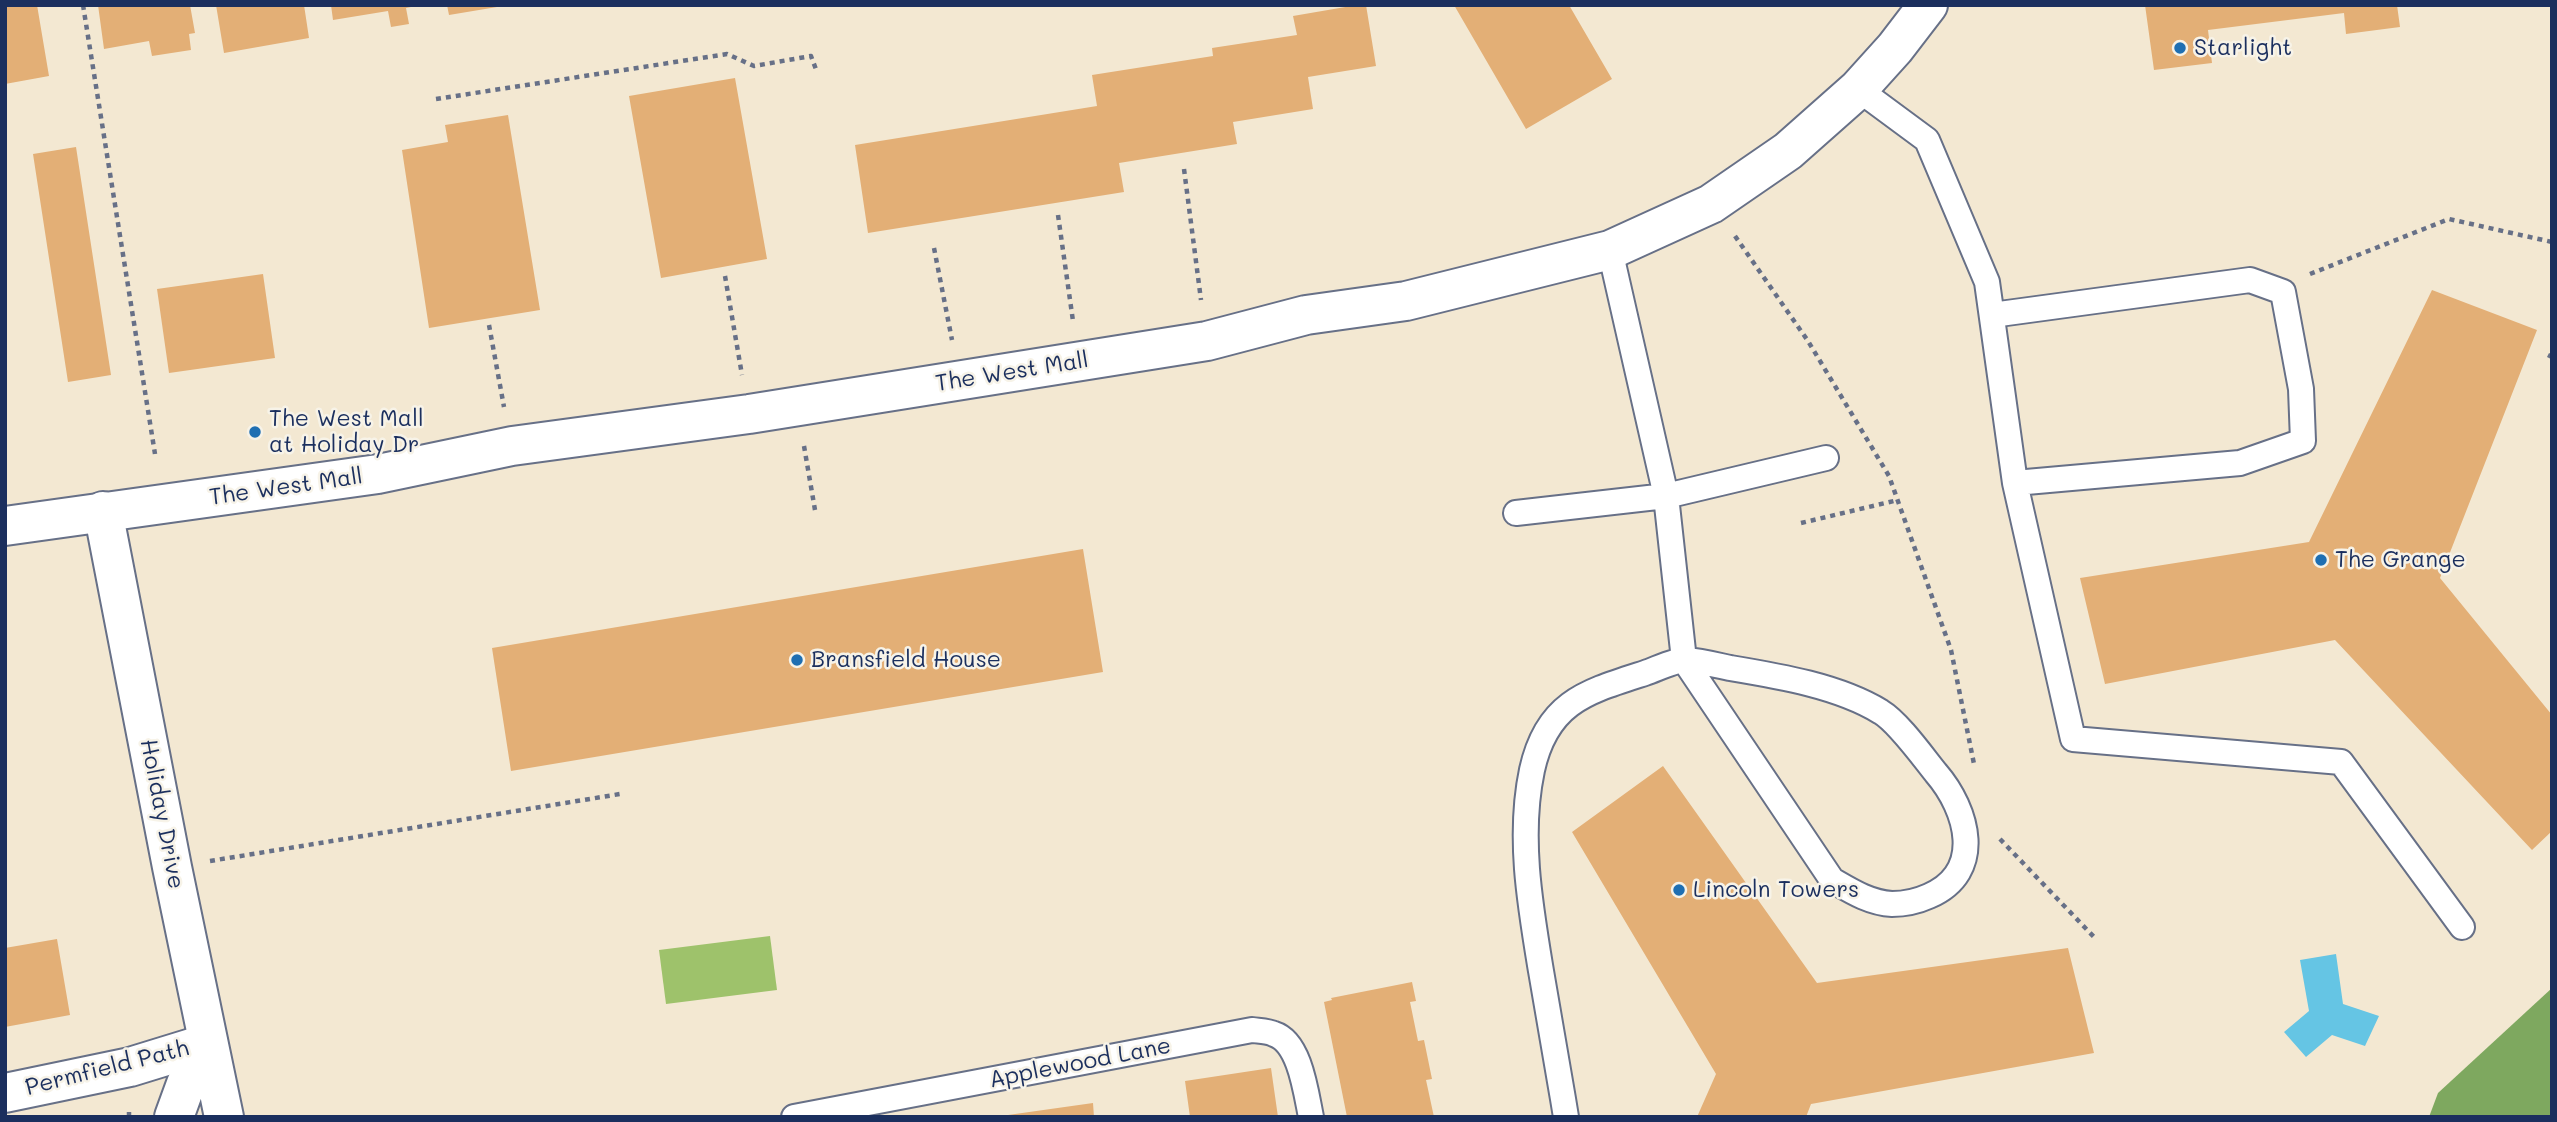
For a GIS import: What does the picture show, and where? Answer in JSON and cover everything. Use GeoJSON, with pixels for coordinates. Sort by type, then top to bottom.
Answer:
{"type":"FeatureCollection","features":[{"type":"Feature","properties":{"kind":"main road","name":"The West Mall"},"geometry":{"type":"LineString","coordinates":[[5,526],[378,474],[512,446],[749,414],[1207,341],[1306,315],[1406,301],[1610,250],[1711,204],[1788,151],[1858,89],[1895,48],[1928,5]]}},
{"type":"Feature","properties":{"kind":"main road","name":"Holiday Drive"},"geometry":{"type":"LineString","coordinates":[[103,511],[224,1117]]}},
{"type":"Feature","properties":{"kind":"main road","name":"Permfield Path"},"geometry":{"type":"LineString","coordinates":[[5,1093],[130,1067],[208,1043]]}},
{"type":"Feature","properties":{"kind":"main road"},"geometry":{"type":"LineString","coordinates":[[174,1117],[186,1084],[208,1043]]}},
{"type":"Feature","properties":{"kind":"lane"},"geometry":{"type":"LineString","coordinates":[[1858,89],[1927,140],[1987,282],[2015,483],[2073,739],[2341,762],[2462,927]]}},
{"type":"Feature","properties":{"kind":"lane"},"geometry":{"type":"LineString","coordinates":[[1566,1117],[1532,919],[1525,842],[1532,769],[1546,732],[1558,714],[1570,703],[1595,690],[1684,660],[1758,673],[1858,699],[1884,714],[1950,789],[1962,817],[1966,848],[1962,866],[1954,882],[1947,888],[1908,903],[1891,904],[1861,897],[1832,880],[1684,660],[1666,496],[1610,250]]}},
{"type":"Feature","properties":{"kind":"lane"},"geometry":{"type":"LineString","coordinates":[[1992,315],[2250,280],[2283,292],[2301,389],[2303,441],[2239,463],[2015,483]]}},
{"type":"Feature","properties":{"kind":"lane"},"geometry":{"type":"LineString","coordinates":[[1516,513],[1666,496],[1826,458]]}},
{"type":"Feature","properties":{"kind":"lane","name":"Applewood Lane"},"geometry":{"type":"LineString","coordinates":[[794,1117],[1252,1030],[1276,1034],[1289,1044],[1300,1068],[1311,1117]]}},
{"type":"Feature","properties":{"kind":"path"},"geometry":{"type":"LineString","coordinates":[[83,5],[155,454]]}},
{"type":"Feature","properties":{"kind":"path"},"geometry":{"type":"LineString","coordinates":[[436,99],[727,54],[754,66],[811,56],[817,72]]}},
{"type":"Feature","properties":{"kind":"path"},"geometry":{"type":"LineString","coordinates":[[1184,169],[1207,341]]}},
{"type":"Feature","properties":{"kind":"path"},"geometry":{"type":"LineString","coordinates":[[1711,204],[1808,341],[1889,476],[1951,650],[1976,772]]}},
{"type":"Feature","properties":{"kind":"path"},"geometry":{"type":"LineString","coordinates":[[1058,215],[1079,361]]}},
{"type":"Feature","properties":{"kind":"path"},"geometry":{"type":"LineString","coordinates":[[2283,292],[2301,278],[2448,219],[2552,242]]}},
{"type":"Feature","properties":{"kind":"path"},"geometry":{"type":"LineString","coordinates":[[934,248],[960,380]]}},
{"type":"Feature","properties":{"kind":"path"},"geometry":{"type":"LineString","coordinates":[[725,276],[749,414]]}},
{"type":"Feature","properties":{"kind":"path"},"geometry":{"type":"LineString","coordinates":[[489,325],[512,446]]}},
{"type":"Feature","properties":{"kind":"path"},"geometry":{"type":"LineString","coordinates":[[797,406],[815,510]]}},
{"type":"Feature","properties":{"kind":"path"},"geometry":{"type":"LineString","coordinates":[[1801,523],[1898,500]]}},
{"type":"Feature","properties":{"kind":"path"},"geometry":{"type":"LineString","coordinates":[[172,867],[620,794]]}},
{"type":"Feature","properties":{"kind":"path"},"geometry":{"type":"LineString","coordinates":[[1996,835],[2094,937]]}},
{"type":"Feature","properties":{"kind":"green space"},"geometry":{"type":"Polygon","coordinates":[[[770,936],[777,990],[666,1004],[659,950],[770,936]]]}},
{"type":"Feature","properties":{"kind":"green space"},"geometry":{"type":"Polygon","coordinates":[[[2552,988],[2552,1117],[2429,1117],[2438,1093],[2552,988]]]}},
{"type":"Feature","properties":{"kind":"water"},"geometry":{"type":"Polygon","coordinates":[[[2336,954],[2343,1004],[2379,1016],[2365,1046],[2332,1035],[2306,1057],[2284,1032],[2309,1011],[2300,960],[2336,954]]]}},
{"type":"Feature","properties":{"kind":"building"},"geometry":{"type":"Polygon","coordinates":[[[5,5],[37,5],[49,76],[5,84],[5,5]]]}},
{"type":"Feature","properties":{"kind":"building"},"geometry":{"type":"Polygon","coordinates":[[[98,5],[190,5],[195,33],[189,34],[191,50],[152,56],[149,41],[104,49],[98,5]]]}},
{"type":"Feature","properties":{"kind":"building"},"geometry":{"type":"Polygon","coordinates":[[[216,5],[304,5],[309,38],[224,53],[216,5]]]}},
{"type":"Feature","properties":{"kind":"building"},"geometry":{"type":"Polygon","coordinates":[[[331,5],[411,5],[406,8],[409,24],[391,27],[388,11],[333,20],[331,5]]]}},
{"type":"Feature","properties":{"kind":"building"},"geometry":{"type":"Polygon","coordinates":[[[447,5],[497,5],[497,7],[449,15],[447,5]]]}},
{"type":"Feature","properties":{"kind":"building"},"geometry":{"type":"Polygon","coordinates":[[[1366,5],[1376,66],[1308,77],[1313,109],[1233,122],[1237,144],[1119,163],[1124,192],[868,233],[855,145],[1097,106],[1092,75],[1213,56],[1212,48],[1297,35],[1293,16],[1366,5]]]}},
{"type":"Feature","properties":{"kind":"building"},"geometry":{"type":"Polygon","coordinates":[[[1454,5],[1569,5],[1612,79],[1526,129],[1454,5]]]}},
{"type":"Feature","properties":{"kind":"building","name":"Starlight"},"geometry":{"type":"Polygon","coordinates":[[[2145,5],[2397,5],[2400,27],[2346,34],[2344,13],[2208,30],[2212,63],[2154,70],[2145,5]]]}},
{"type":"Feature","properties":{"kind":"building"},"geometry":{"type":"Polygon","coordinates":[[[735,78],[767,259],[661,278],[629,96],[735,78]]]}},
{"type":"Feature","properties":{"kind":"building"},"geometry":{"type":"Polygon","coordinates":[[[508,115],[540,310],[429,328],[402,150],[448,142],[445,125],[508,115]]]}},
{"type":"Feature","properties":{"kind":"building"},"geometry":{"type":"Polygon","coordinates":[[[76,147],[111,375],[68,382],[33,154],[76,147]]]}},
{"type":"Feature","properties":{"kind":"building"},"geometry":{"type":"Polygon","coordinates":[[[263,274],[275,358],[169,373],[157,289],[263,274]]]}},
{"type":"Feature","properties":{"kind":"building","name":"The Grange"},"geometry":{"type":"Polygon","coordinates":[[[2432,290],[2537,330],[2440,578],[2552,715],[2552,831],[2532,850],[2335,640],[2105,684],[2080,578],[2309,542],[2432,290]]]}},
{"type":"Feature","properties":{"kind":"building","name":"Bransfield House"},"geometry":{"type":"Polygon","coordinates":[[[1083,549],[1103,672],[511,771],[492,648],[1083,549]]]}},
{"type":"Feature","properties":{"kind":"building","name":"Lincoln Towers"},"geometry":{"type":"Polygon","coordinates":[[[1663,766],[1817,983],[2068,948],[2094,1053],[1811,1104],[1806,1117],[1697,1117],[1716,1074],[1572,832],[1663,766]]]}},
{"type":"Feature","properties":{"kind":"building"},"geometry":{"type":"Polygon","coordinates":[[[57,939],[70,1015],[5,1027],[5,948],[57,939]]]}},
{"type":"Feature","properties":{"kind":"building"},"geometry":{"type":"Polygon","coordinates":[[[1412,982],[1416,1001],[1410,1002],[1418,1041],[1424,1040],[1432,1079],[1426,1080],[1434,1117],[1347,1117],[1324,1002],[1332,1000],[1331,998],[1412,982]]]}},
{"type":"Feature","properties":{"kind":"building"},"geometry":{"type":"Polygon","coordinates":[[[1271,1068],[1278,1117],[1190,1117],[1185,1081],[1271,1068]]]}},
{"type":"Feature","properties":{"kind":"building"},"geometry":{"type":"Polygon","coordinates":[[[1093,1103],[1094,1117],[1008,1117],[1008,1115],[1093,1103]]]}},
{"type":"Feature","properties":{"kind":"place","name":"Starlight"},"geometry":{"type":"Point","coordinates":[2180,48]}},
{"type":"Feature","properties":{"kind":"place","name":"The West Mall at Holiday Dr"},"geometry":{"type":"Point","coordinates":[255,432]}},
{"type":"Feature","properties":{"kind":"place","name":"The Grange"},"geometry":{"type":"Point","coordinates":[2321,560]}},
{"type":"Feature","properties":{"kind":"place","name":"Bransfield House"},"geometry":{"type":"Point","coordinates":[797,660]}},
{"type":"Feature","properties":{"kind":"place","name":"Lincoln Towers"},"geometry":{"type":"Point","coordinates":[1679,890]}}]}
